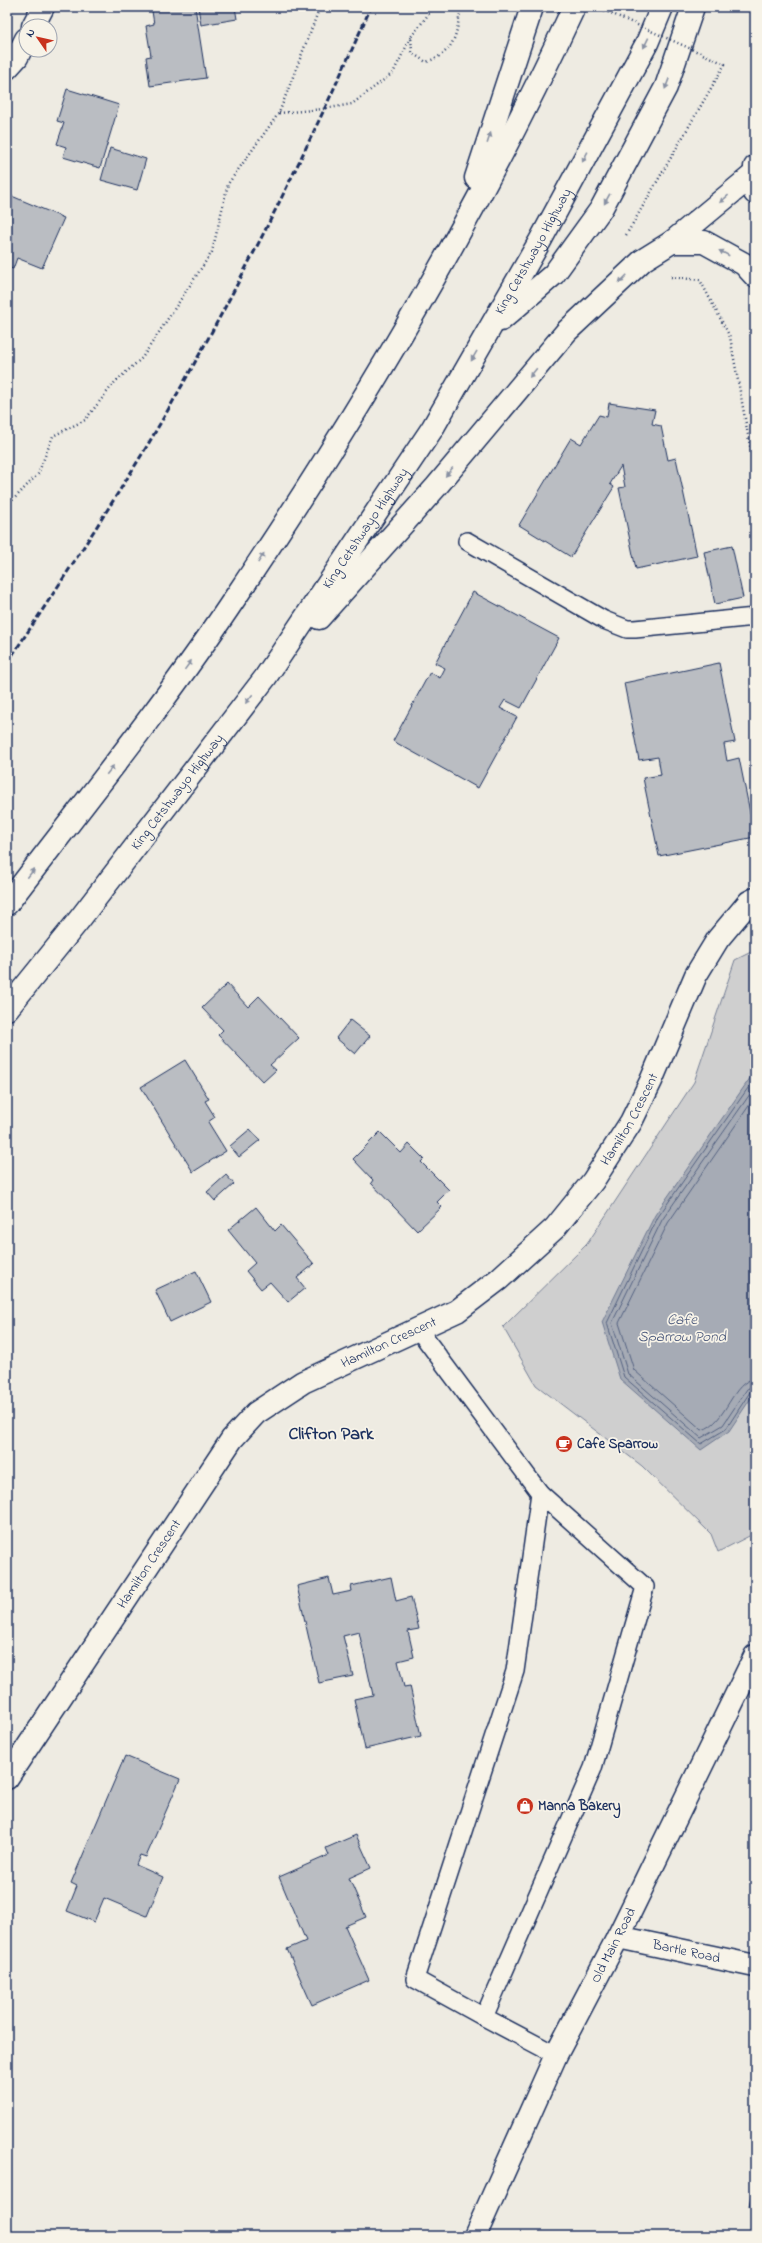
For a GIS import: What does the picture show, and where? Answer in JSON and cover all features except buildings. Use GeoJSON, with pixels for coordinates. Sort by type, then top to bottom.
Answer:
{"type":"FeatureCollection","features":[{"type":"Feature","properties":{"kind":"main road"},"geometry":{"type":"LineString","coordinates":[[37,18],[43,7]]}},
{"type":"Feature","properties":{"kind":"main road"},"geometry":{"type":"LineString","coordinates":[[455,242],[532,7]]}},
{"type":"Feature","properties":{"kind":"main road"},"geometry":{"type":"LineString","coordinates":[[7,904],[154,712],[237,596],[366,393],[455,242],[556,47],[574,7]]}},
{"type":"Feature","properties":{"kind":"main road","name":"King Cetshwayo Highway"},"geometry":{"type":"LineString","coordinates":[[7,1008],[79,920],[265,678],[432,429],[540,241],[647,43],[662,7]]}},
{"type":"Feature","properties":{"kind":"main road"},"geometry":{"type":"LineString","coordinates":[[488,331],[554,274],[601,209],[666,87],[693,7]]}},
{"type":"Feature","properties":{"kind":"main road"},"geometry":{"type":"LineString","coordinates":[[7,68],[18,55]]}},
{"type":"Feature","properties":{"kind":"main road"},"geometry":{"type":"LineString","coordinates":[[755,166],[755,193]]}},
{"type":"Feature","properties":{"kind":"main road"},"geometry":{"type":"LineString","coordinates":[[265,678],[436,488],[567,331],[643,260],[672,242],[754,174]]}},
{"type":"Feature","properties":{"kind":"main road"},"geometry":{"type":"LineString","coordinates":[[672,242],[704,242],[744,264],[755,276]]}},
{"type":"Feature","properties":{"kind":"main road","name":"Hamilton Crescent"},"geometry":{"type":"LineString","coordinates":[[7,1778],[154,1554],[243,1425],[273,1400],[303,1382],[457,1311],[499,1279],[555,1228],[594,1181],[634,1115],[654,1074],[696,975],[718,939],[749,902],[755,899]]}},
{"type":"Feature","properties":{"kind":"main road","name":"Old Main Road"},"geometry":{"type":"LineString","coordinates":[[475,2236],[556,2055],[618,1937],[755,1656]]}},
{"type":"Feature","properties":{"kind":"main road","name":"Bartle Road"},"geometry":{"type":"LineString","coordinates":[[618,1937],[755,1966]]}},
{"type":"Feature","properties":{"kind":"lane"},"geometry":{"type":"LineString","coordinates":[[467,541],[604,620],[627,629],[755,617]]}},
{"type":"Feature","properties":{"kind":"lane"},"geometry":{"type":"LineString","coordinates":[[418,1329],[540,1493],[645,1586],[593,1768],[484,2017]]}},
{"type":"Feature","properties":{"kind":"lane"},"geometry":{"type":"LineString","coordinates":[[540,1493],[515,1671],[415,1979],[556,2055]]}},
{"type":"Feature","properties":{"kind":"path"},"geometry":{"type":"LineString","coordinates":[[7,506],[38,474],[52,436],[85,420],[115,382],[142,358],[212,252],[228,184],[279,112],[320,7]]}},
{"type":"Feature","properties":{"kind":"path"},"geometry":{"type":"LineString","coordinates":[[279,112],[324,109],[352,104],[393,73],[411,38],[434,7]]}},
{"type":"Feature","properties":{"kind":"path"},"geometry":{"type":"LineString","coordinates":[[411,38],[412,53],[426,62],[439,57],[455,41],[461,7]]}},
{"type":"Feature","properties":{"kind":"path"},"geometry":{"type":"LineString","coordinates":[[597,7],[725,64],[621,244],[629,274],[700,280],[730,337],[755,473]]}},
{"type":"Feature","properties":{"kind":"shaded area"},"geometry":{"type":"Polygon","coordinates":[[[755,950],[755,1533],[718,1552],[711,1534],[642,1466],[536,1385],[503,1327],[587,1244],[694,1082],[735,960],[755,950]]]}},
{"type":"Feature","properties":{"kind":"water","name":"Cafe Sparrow Pond"},"geometry":{"type":"Polygon","coordinates":[[[755,1071],[755,1392],[729,1431],[701,1450],[620,1379],[602,1322],[655,1215],[755,1071]]]}},
{"type":"Feature","properties":{"kind":"railway"},"geometry":{"type":"LineString","coordinates":[[7,663],[77,558],[144,451],[206,343],[292,176],[371,7]]}},
{"type":"Feature","properties":{"kind":"place","name":"Cafe Sparrow"},"geometry":{"type":"Point","coordinates":[564,1444]}},
{"type":"Feature","properties":{"kind":"place","name":"Manna Bakery"},"geometry":{"type":"Point","coordinates":[525,1806]}},
{"type":"Feature","properties":{"kind":"district","name":"Clifton Park"},"geometry":{"type":"Point","coordinates":[331,1435]}}]}
